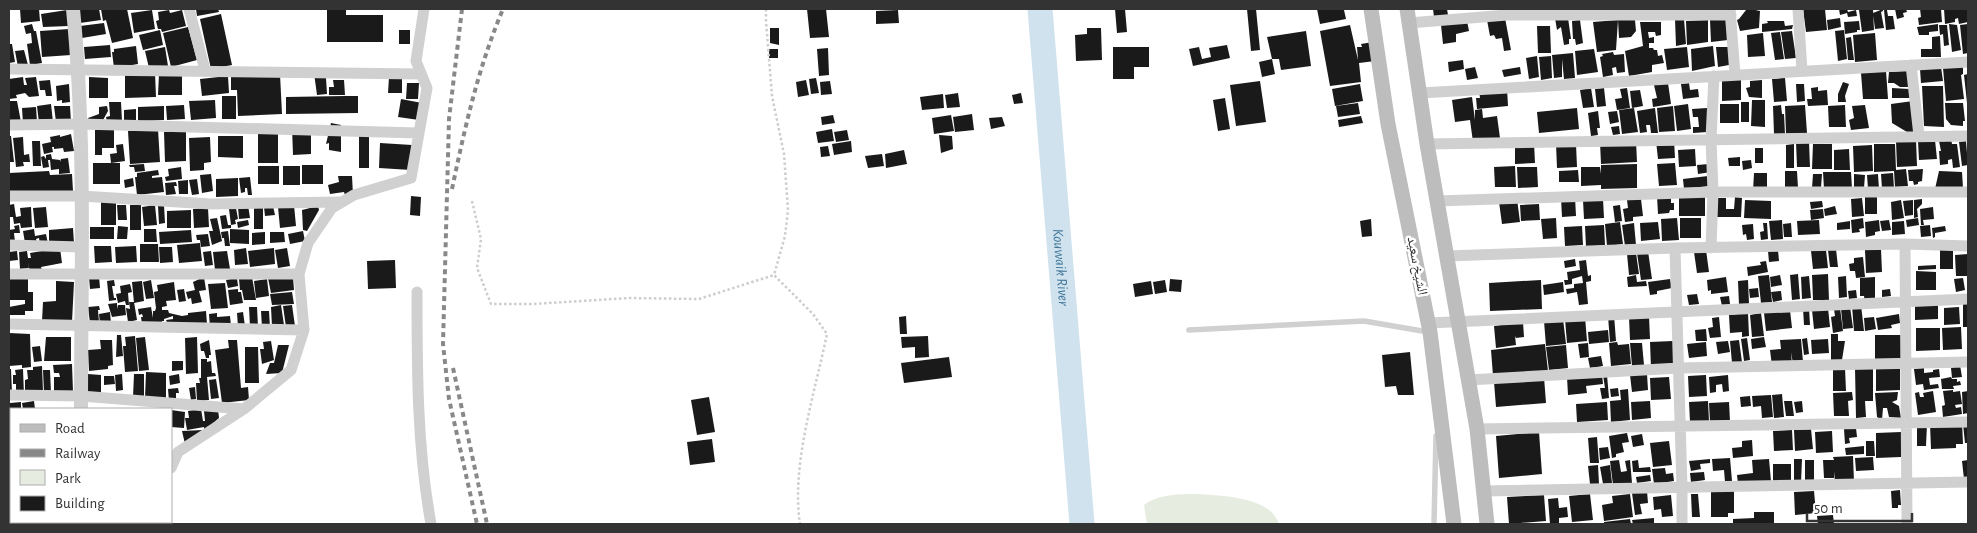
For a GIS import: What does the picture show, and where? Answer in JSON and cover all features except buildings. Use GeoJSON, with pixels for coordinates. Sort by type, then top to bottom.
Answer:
{"type":"FeatureCollection","features":[{"type":"Feature","properties":{"kind":"main road","name":"الشيخ سعيد"},"geometry":{"type":"LineString","coordinates":[[1371,9],[1388,124],[1429,327],[1454,524]]}},
{"type":"Feature","properties":{"kind":"main road"},"geometry":{"type":"LineString","coordinates":[[1408,16],[1427,144],[1460,321],[1477,429],[1487,524]]}},
{"type":"Feature","properties":{"kind":"street"},"geometry":{"type":"LineString","coordinates":[[73,9],[79,68],[81,403]]}},
{"type":"Feature","properties":{"kind":"street"},"geometry":{"type":"LineString","coordinates":[[189,9],[205,70]]}},
{"type":"Feature","properties":{"kind":"street"},"geometry":{"type":"LineString","coordinates":[[175,452],[244,409],[291,370],[304,330],[299,274],[308,243],[332,208],[354,195],[411,178],[427,88],[416,61],[424,9]]}},
{"type":"Feature","properties":{"kind":"street"},"geometry":{"type":"LineString","coordinates":[[1798,9],[1802,71]]}},
{"type":"Feature","properties":{"kind":"street"},"geometry":{"type":"LineString","coordinates":[[1408,16],[1730,12],[1735,75]]}},
{"type":"Feature","properties":{"kind":"street"},"geometry":{"type":"LineString","coordinates":[[1420,93],[1968,62]]}},
{"type":"Feature","properties":{"kind":"street"},"geometry":{"type":"LineString","coordinates":[[1911,65],[1919,136]]}},
{"type":"Feature","properties":{"kind":"street"},"geometry":{"type":"LineString","coordinates":[[9,69],[79,68],[421,74]]}},
{"type":"Feature","properties":{"kind":"street"},"geometry":{"type":"LineString","coordinates":[[1712,248],[1713,192],[1711,138],[1714,76]]}},
{"type":"Feature","properties":{"kind":"street"},"geometry":{"type":"LineString","coordinates":[[9,125],[80,124],[419,133]]}},
{"type":"Feature","properties":{"kind":"street"},"geometry":{"type":"LineString","coordinates":[[1427,144],[1711,138],[1968,136]]}},
{"type":"Feature","properties":{"kind":"street"},"geometry":{"type":"LineString","coordinates":[[1437,201],[1713,192],[1968,192]]}},
{"type":"Feature","properties":{"kind":"street"},"geometry":{"type":"LineString","coordinates":[[9,196],[81,196],[211,204],[342,202]]}},
{"type":"Feature","properties":{"kind":"street"},"geometry":{"type":"LineString","coordinates":[[1906,244],[1907,524]]}},
{"type":"Feature","properties":{"kind":"street"},"geometry":{"type":"LineString","coordinates":[[1447,256],[1675,248],[1906,244],[1968,246]]}},
{"type":"Feature","properties":{"kind":"street"},"geometry":{"type":"LineString","coordinates":[[9,245],[81,246]]}},
{"type":"Feature","properties":{"kind":"street"},"geometry":{"type":"LineString","coordinates":[[1675,248],[1682,524]]}},
{"type":"Feature","properties":{"kind":"street"},"geometry":{"type":"LineString","coordinates":[[9,274],[299,274]]}},
{"type":"Feature","properties":{"kind":"street"},"geometry":{"type":"LineString","coordinates":[[417,292],[417,388],[425,490],[431,524]]}},
{"type":"Feature","properties":{"kind":"street"},"geometry":{"type":"LineString","coordinates":[[1429,327],[1460,321],[1677,310],[1968,299]]}},
{"type":"Feature","properties":{"kind":"street"},"geometry":{"type":"LineString","coordinates":[[9,324],[304,330]]}},
{"type":"Feature","properties":{"kind":"street"},"geometry":{"type":"LineString","coordinates":[[1468,380],[1679,368],[1968,362]]}},
{"type":"Feature","properties":{"kind":"street"},"geometry":{"type":"LineString","coordinates":[[9,396],[81,403],[244,409]]}},
{"type":"Feature","properties":{"kind":"street"},"geometry":{"type":"LineString","coordinates":[[1477,429],[1968,422]]}},
{"type":"Feature","properties":{"kind":"street"},"geometry":{"type":"LineString","coordinates":[[1484,491],[1968,482]]}},
{"type":"Feature","properties":{"kind":"lane"},"geometry":{"type":"LineString","coordinates":[[1189,330],[1364,321],[1429,327]]}},
{"type":"Feature","properties":{"kind":"lane"},"geometry":{"type":"LineString","coordinates":[[1434,524],[1438,391]]}},
{"type":"Feature","properties":{"kind":"path"},"geometry":{"type":"LineString","coordinates":[[766,9],[772,96],[784,154],[788,210],[785,236],[774,274]]}},
{"type":"Feature","properties":{"kind":"path"},"geometry":{"type":"LineString","coordinates":[[472,201],[481,239],[477,268],[491,304],[533,304],[629,298],[699,299],[774,274]]}},
{"type":"Feature","properties":{"kind":"path"},"geometry":{"type":"LineString","coordinates":[[774,274],[813,314],[827,334],[805,436],[798,487],[800,524]]}},
{"type":"Feature","properties":{"kind":"green space"},"geometry":{"type":"Polygon","coordinates":[[[1197,494],[1244,499],[1255,503],[1266,508],[1274,515],[1279,524],[1147,524],[1144,505],[1150,501],[1169,495],[1197,494]]]}},
{"type":"Feature","properties":{"kind":"waterway","name":"Kouwaik River"},"geometry":{"type":"LineString","coordinates":[[1040,9],[1082,524]]}},
{"type":"Feature","properties":{"kind":"railway"},"geometry":{"type":"LineString","coordinates":[[462,9],[449,119],[443,344],[449,399],[477,524]]}},
{"type":"Feature","properties":{"kind":"railway"},"geometry":{"type":"LineString","coordinates":[[452,189],[479,76],[503,9]]}},
{"type":"Feature","properties":{"kind":"railway"},"geometry":{"type":"LineString","coordinates":[[453,368],[487,524]]}}]}
